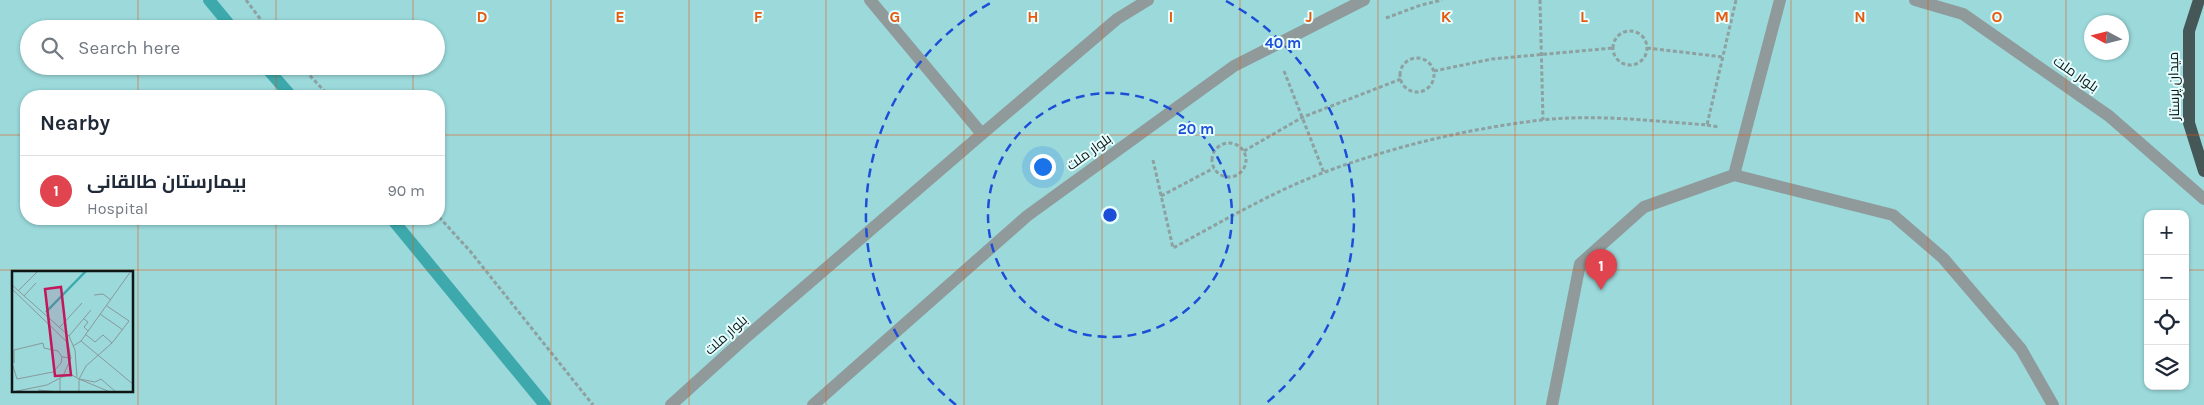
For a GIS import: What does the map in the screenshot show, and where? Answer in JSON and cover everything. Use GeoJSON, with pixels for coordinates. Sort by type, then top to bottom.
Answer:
{"type":"FeatureCollection","features":[{"type":"Feature","properties":{"kind":"main road","name":"میدان پرستار"},"geometry":{"type":"LineString","coordinates":[[2199,0],[2189,31],[2189,123],[2204,171]]}},
{"type":"Feature","properties":{"kind":"street"},"geometry":{"type":"LineString","coordinates":[[870,0],[982,134]]}},
{"type":"Feature","properties":{"kind":"street","name":"بلوار ملت"},"geometry":{"type":"LineString","coordinates":[[671,405],[744,339],[1117,19],[1148,0]]}},
{"type":"Feature","properties":{"kind":"street","name":"بلوار ملت"},"geometry":{"type":"LineString","coordinates":[[813,405],[1027,216],[1234,66],[1364,0]]}},
{"type":"Feature","properties":{"kind":"street"},"geometry":{"type":"LineString","coordinates":[[1734,175],[1780,0]]}},
{"type":"Feature","properties":{"kind":"street","name":"بلوار ملت"},"geometry":{"type":"LineString","coordinates":[[1915,0],[1963,14],[2109,116],[2204,199]]}},
{"type":"Feature","properties":{"kind":"street"},"geometry":{"type":"LineString","coordinates":[[1552,405],[1580,264],[1644,207],[1734,175],[1893,215],[1943,258],[2022,349],[2053,405]]}},
{"type":"Feature","properties":{"kind":"path"},"geometry":{"type":"LineString","coordinates":[[246,0],[261,20]]}},
{"type":"Feature","properties":{"kind":"path"},"geometry":{"type":"LineString","coordinates":[[1383,19],[1421,5],[1442,0]]}},
{"type":"Feature","properties":{"kind":"path"},"geometry":{"type":"LineString","coordinates":[[1540,0],[1543,120]]}},
{"type":"Feature","properties":{"kind":"path"},"geometry":{"type":"LineString","coordinates":[[1151,151],[1173,248],[1257,203],[1324,173],[1398,148],[1461,133],[1543,120],[1619,118],[1707,125],[1736,0]]}},
{"type":"Feature","properties":{"kind":"path"},"geometry":{"type":"LineString","coordinates":[[1630,31],[1638,33],[1644,40],[1647,48],[1644,57],[1638,63],[1630,65],[1621,63],[1614,56],[1613,48],[1615,39],[1621,33],[1630,31]]}},
{"type":"Feature","properties":{"kind":"path"},"geometry":{"type":"LineString","coordinates":[[1274,46],[1324,173]]}},
{"type":"Feature","properties":{"kind":"path"},"geometry":{"type":"LineString","coordinates":[[1434,71],[1492,59],[1541,53],[1613,48]]}},
{"type":"Feature","properties":{"kind":"path"},"geometry":{"type":"LineString","coordinates":[[1647,48],[1723,57]]}},
{"type":"Feature","properties":{"kind":"path"},"geometry":{"type":"LineString","coordinates":[[1413,58],[1422,59],[1430,63],[1434,71],[1434,80],[1430,88],[1422,92],[1413,92],[1405,87],[1401,79],[1401,70],[1405,62],[1413,58]]}},
{"type":"Feature","properties":{"kind":"path"},"geometry":{"type":"LineString","coordinates":[[309,75],[323,90]]}},
{"type":"Feature","properties":{"kind":"path"},"geometry":{"type":"LineString","coordinates":[[1244,151],[1303,117],[1401,79]]}},
{"type":"Feature","properties":{"kind":"path"},"geometry":{"type":"LineString","coordinates":[[1230,142],[1238,144],[1244,151],[1246,160],[1244,168],[1238,175],[1229,177],[1220,174],[1214,168],[1212,159],[1214,150],[1221,145],[1230,142]]}},
{"type":"Feature","properties":{"kind":"path"},"geometry":{"type":"LineString","coordinates":[[1161,196],[1214,168]]}},
{"type":"Feature","properties":{"kind":"path"},"geometry":{"type":"LineString","coordinates":[[445,224],[470,251],[593,405]]}},
{"type":"Feature","properties":{"kind":"shaded area"},"geometry":{"type":"Polygon","coordinates":[[[0,0],[2204,0],[2204,405],[0,405],[0,0]]]}},
{"type":"Feature","properties":{"kind":"waterway"},"geometry":{"type":"LineString","coordinates":[[209,0],[226,20]]}},
{"type":"Feature","properties":{"kind":"waterway"},"geometry":{"type":"LineString","coordinates":[[273,75],[286,90]]}},
{"type":"Feature","properties":{"kind":"waterway"},"geometry":{"type":"LineString","coordinates":[[397,225],[545,405]]}},
{"type":"Feature","properties":{"kind":"place","name":"بیمارستان طالقانی"},"geometry":{"type":"Point","coordinates":[1601,290]}}]}
